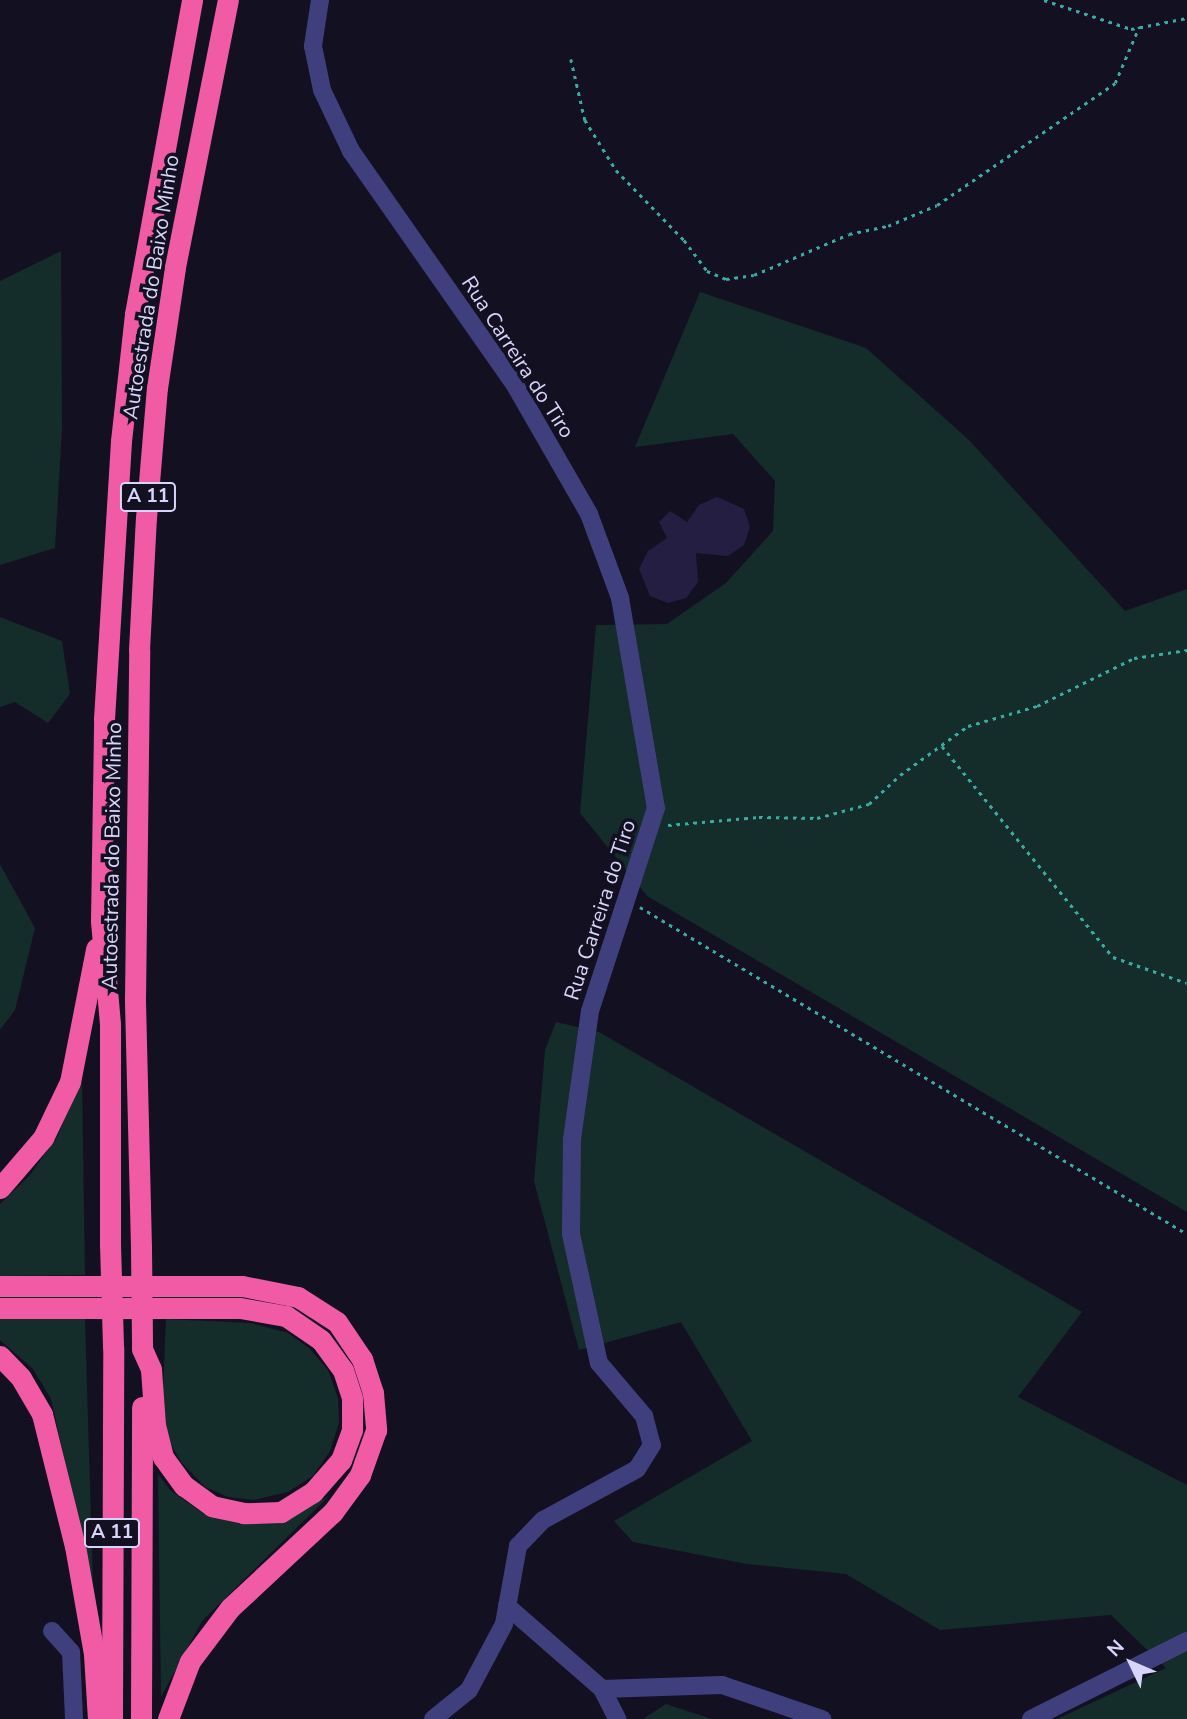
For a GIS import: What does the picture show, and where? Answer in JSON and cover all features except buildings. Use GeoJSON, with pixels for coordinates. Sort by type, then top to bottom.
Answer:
{"type":"FeatureCollection","features":[{"type":"Feature","properties":{"kind":"highway","name":"Autoestrada do Baixo Minho"},"geometry":{"type":"LineString","coordinates":[[111,1719],[113,1347],[110,1024],[101,921],[104,707],[121,441],[139,288],[192,0]]}},
{"type":"Feature","properties":{"kind":"highway","name":"Autoestrada do Baixo Minho"},"geometry":{"type":"LineString","coordinates":[[141,1719],[142,1349],[135,987],[146,518],[157,388],[175,267],[228,0]]}},
{"type":"Feature","properties":{"kind":"highway"},"geometry":{"type":"LineString","coordinates":[[0,1188],[43,1138],[70,1082],[101,921]]}},
{"type":"Feature","properties":{"kind":"highway"},"geometry":{"type":"LineString","coordinates":[[0,1286],[242,1286],[298,1297],[337,1322],[362,1359],[373,1393],[376,1430],[360,1475],[333,1512],[230,1608],[190,1661],[168,1719]]}},
{"type":"Feature","properties":{"kind":"highway"},"geometry":{"type":"LineString","coordinates":[[0,1308],[240,1308],[286,1317],[321,1340],[343,1370],[352,1409],[352,1430],[341,1460],[313,1492],[281,1512],[244,1513],[212,1506],[184,1486],[163,1457],[155,1425],[151,1369],[142,1349]]}},
{"type":"Feature","properties":{"kind":"highway"},"geometry":{"type":"LineString","coordinates":[[0,1356],[21,1378],[42,1414],[75,1546],[94,1654],[98,1719]]}},
{"type":"Feature","properties":{"kind":"street","name":"Rua Carreira do Tiro"},"geometry":{"type":"LineString","coordinates":[[320,0],[313,46],[320,79],[351,151],[516,387],[589,514],[620,598],[656,808],[590,1011],[572,1139],[571,1234],[599,1363],[644,1416],[652,1445],[637,1469],[543,1520],[518,1546],[504,1624],[469,1690],[433,1719]]}},
{"type":"Feature","properties":{"kind":"street"},"geometry":{"type":"LineString","coordinates":[[507,1606],[602,1689],[617,1719]]}},
{"type":"Feature","properties":{"kind":"street"},"geometry":{"type":"LineString","coordinates":[[52,1630],[71,1653],[74,1719]]}},
{"type":"Feature","properties":{"kind":"street"},"geometry":{"type":"LineString","coordinates":[[1031,1719],[1187,1641]]}},
{"type":"Feature","properties":{"kind":"street"},"geometry":{"type":"LineString","coordinates":[[602,1689],[722,1685],[822,1719]]}},
{"type":"Feature","properties":{"kind":"path"},"geometry":{"type":"LineString","coordinates":[[1044,0],[1099,22],[1139,27],[1187,18]]}},
{"type":"Feature","properties":{"kind":"path"},"geometry":{"type":"LineString","coordinates":[[570,59],[585,120],[616,170],[684,240],[707,271],[726,279],[754,275],[849,234],[888,226],[937,205],[1115,83],[1139,27]]}},
{"type":"Feature","properties":{"kind":"path"},"geometry":{"type":"LineString","coordinates":[[651,825],[817,818],[869,803],[968,726],[1037,706],[1134,657],[1187,650]]}},
{"type":"Feature","properties":{"kind":"path"},"geometry":{"type":"LineString","coordinates":[[941,745],[1113,957],[1187,983]]}},
{"type":"Feature","properties":{"kind":"path"},"geometry":{"type":"LineString","coordinates":[[628,898],[676,932],[1187,1234]]}},
{"type":"Feature","properties":{"kind":"green space"},"geometry":{"type":"Polygon","coordinates":[[[61,251],[62,429],[55,548],[0,565],[0,281],[61,251]]]}},
{"type":"Feature","properties":{"kind":"green space"},"geometry":{"type":"Polygon","coordinates":[[[700,292],[866,348],[969,440],[1125,611],[1187,589],[1187,1212],[647,896],[580,813],[596,625],[667,624],[726,583],[773,531],[775,481],[733,434],[635,447],[700,292]]]}},
{"type":"Feature","properties":{"kind":"green space"},"geometry":{"type":"Polygon","coordinates":[[[0,617],[62,641],[70,694],[48,723],[15,702],[0,707],[0,617]]]}},
{"type":"Feature","properties":{"kind":"green space"},"geometry":{"type":"Polygon","coordinates":[[[0,864],[35,928],[15,1010],[0,1030],[0,864]]]}},
{"type":"Feature","properties":{"kind":"green space"},"geometry":{"type":"Polygon","coordinates":[[[556,1022],[599,1032],[1082,1312],[1018,1397],[1187,1485],[1187,1719],[1057,1719],[1166,1668],[1111,1615],[940,1630],[846,1574],[747,1564],[633,1542],[614,1521],[752,1441],[681,1322],[579,1350],[534,1181],[545,1050],[556,1022]]]}},
{"type":"Feature","properties":{"kind":"green space"},"geometry":{"type":"Polygon","coordinates":[[[82,1079],[85,1275],[0,1276],[0,1204],[30,1175],[57,1137],[82,1079]]]}},
{"type":"Feature","properties":{"kind":"green space"},"geometry":{"type":"Polygon","coordinates":[[[0,1318],[85,1319],[93,1587],[51,1399],[33,1369],[0,1340],[0,1318]]]}},
{"type":"Feature","properties":{"kind":"green space"},"geometry":{"type":"Polygon","coordinates":[[[166,1319],[250,1323],[288,1333],[309,1348],[328,1370],[338,1398],[339,1423],[330,1451],[313,1476],[288,1492],[254,1500],[228,1497],[205,1487],[182,1463],[168,1440],[162,1413],[166,1319]]]}},
{"type":"Feature","properties":{"kind":"green space"},"geometry":{"type":"Polygon","coordinates":[[[158,1474],[170,1490],[204,1514],[244,1523],[282,1521],[329,1496],[202,1621],[161,1697],[158,1474]]]}},
{"type":"Feature","properties":{"kind":"green space"},"geometry":{"type":"Polygon","coordinates":[[[666,1704],[712,1719],[643,1719],[666,1704]]]}}]}
